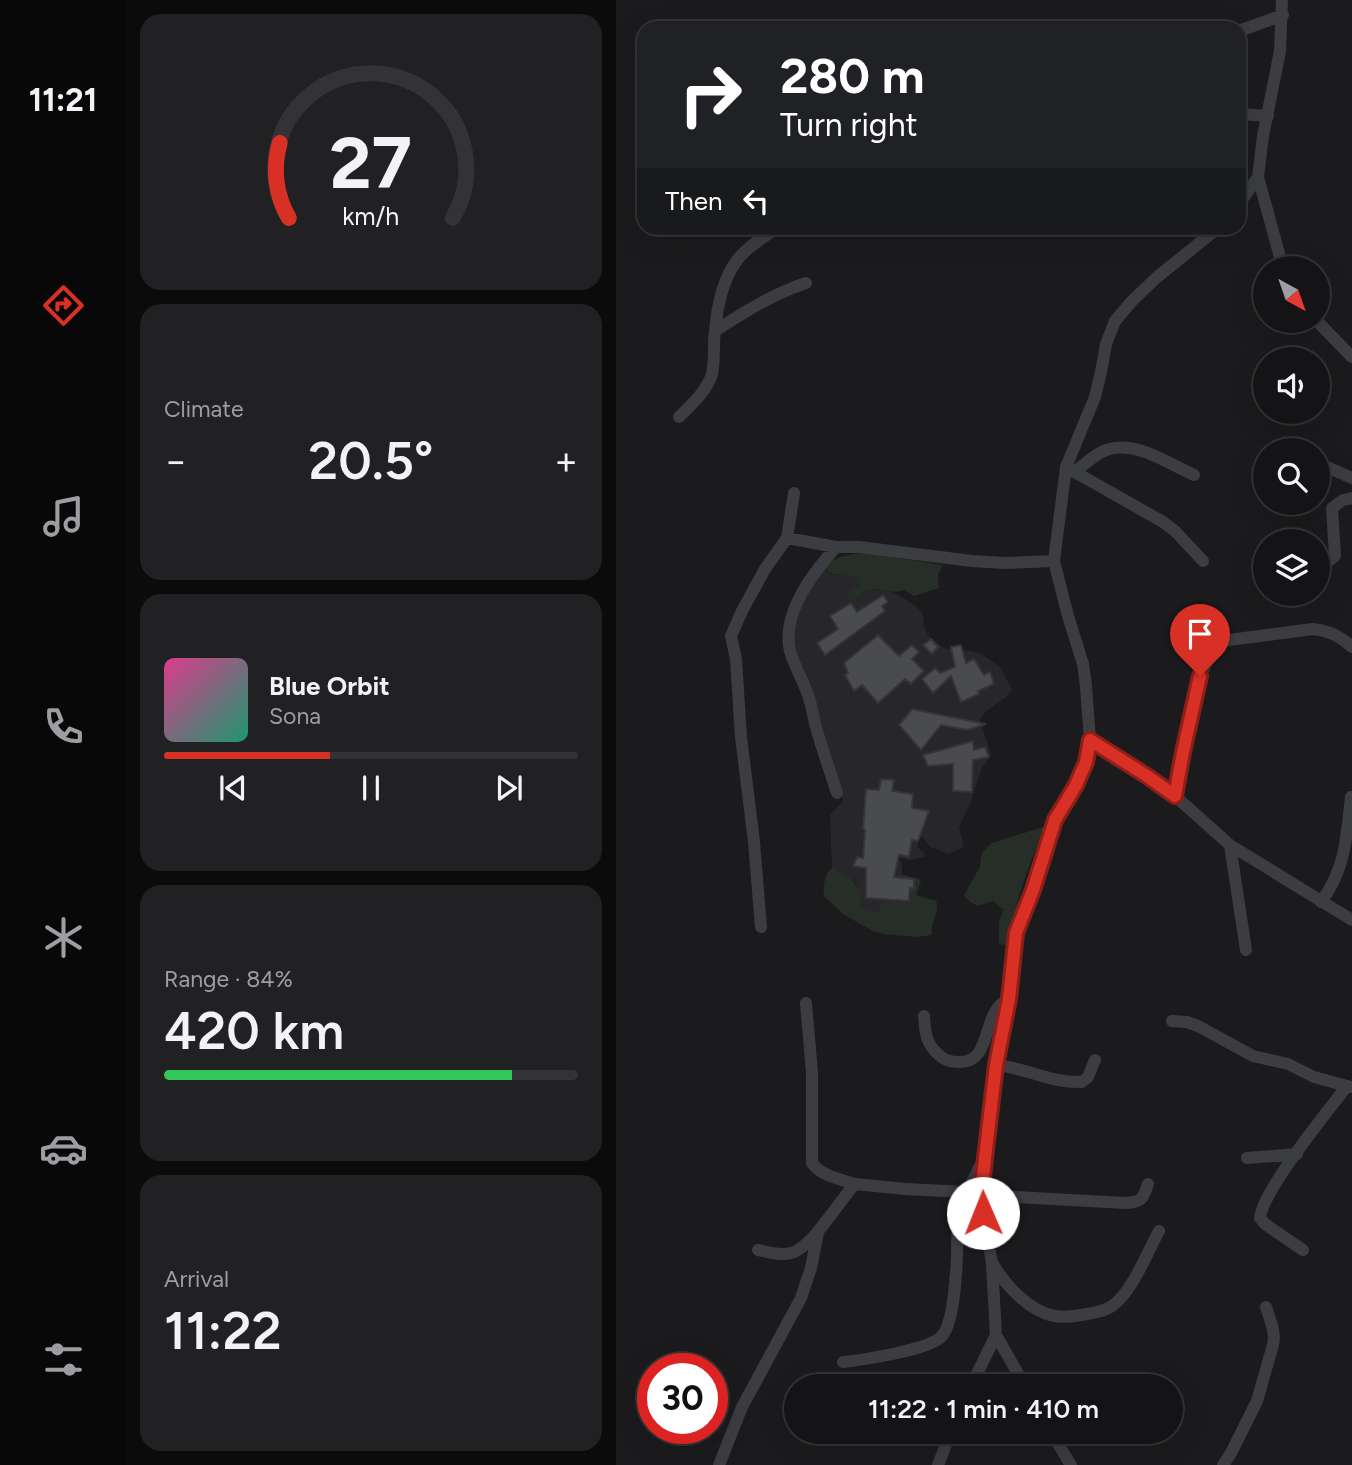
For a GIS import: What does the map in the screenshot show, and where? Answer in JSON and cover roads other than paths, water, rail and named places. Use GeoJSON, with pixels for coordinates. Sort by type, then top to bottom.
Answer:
{"type":"FeatureCollection","features":[{"type":"Feature","properties":{"kind":"street"},"geometry":{"type":"LineString","coordinates":[[1280,256],[1258,177],[1280,51],[1282,0]]}},
{"type":"Feature","properties":{"kind":"street"},"geometry":{"type":"LineString","coordinates":[[1246,28],[1283,15]]}},
{"type":"Feature","properties":{"kind":"street"},"geometry":{"type":"LineString","coordinates":[[1246,114],[1268,116]]}},
{"type":"Feature","properties":{"kind":"street"},"geometry":{"type":"LineString","coordinates":[[1246,194],[1258,177]]}},
{"type":"Feature","properties":{"kind":"street"},"geometry":{"type":"LineString","coordinates":[[679,417],[700,396],[711,376],[718,309],[727,279],[744,251],[766,235]]}},
{"type":"Feature","properties":{"kind":"street"},"geometry":{"type":"LineString","coordinates":[[1018,1374],[996,1335],[992,1264],[981,1195],[996,1065],[1009,999],[1016,933],[1055,820],[1086,762],[1090,740],[1083,664],[1054,561],[1070,470],[1095,397],[1106,344],[1115,321],[1156,278],[1209,235]]}},
{"type":"Feature","properties":{"kind":"street"},"geometry":{"type":"LineString","coordinates":[[715,331],[756,305],[806,283]]}},
{"type":"Feature","properties":{"kind":"street"},"geometry":{"type":"LineString","coordinates":[[1329,333],[1352,357]]}},
{"type":"Feature","properties":{"kind":"street"},"geometry":{"type":"LineString","coordinates":[[1070,470],[1103,451],[1130,448],[1194,475]]}},
{"type":"Feature","properties":{"kind":"street"},"geometry":{"type":"LineString","coordinates":[[1330,468],[1352,478]]}},
{"type":"Feature","properties":{"kind":"street"},"geometry":{"type":"LineString","coordinates":[[1070,470],[1163,522],[1203,561]]}},
{"type":"Feature","properties":{"kind":"street"},"geometry":{"type":"LineString","coordinates":[[761,927],[741,737],[736,659],[731,636],[765,569],[787,538],[794,493]]}},
{"type":"Feature","properties":{"kind":"street"},"geometry":{"type":"LineString","coordinates":[[1330,560],[1335,556],[1332,508],[1343,500],[1352,498]]}},
{"type":"Feature","properties":{"kind":"street"},"geometry":{"type":"LineString","coordinates":[[787,538],[836,547],[859,547],[994,563],[1054,561]]}},
{"type":"Feature","properties":{"kind":"street"},"geometry":{"type":"LineString","coordinates":[[836,547],[803,589],[789,636],[790,649],[808,694],[837,793]]}},
{"type":"Feature","properties":{"kind":"street"},"geometry":{"type":"LineString","coordinates":[[1175,796],[1200,676],[1218,645],[1229,640],[1313,629],[1335,635],[1352,647]]}},
{"type":"Feature","properties":{"kind":"street"},"geometry":{"type":"LineString","coordinates":[[1090,740],[1175,796],[1230,845],[1352,920]]}},
{"type":"Feature","properties":{"kind":"street"},"geometry":{"type":"LineString","coordinates":[[1321,902],[1336,879],[1344,856],[1351,797]]}},
{"type":"Feature","properties":{"kind":"street"},"geometry":{"type":"LineString","coordinates":[[1230,845],[1246,950]]}},
{"type":"Feature","properties":{"kind":"street"},"geometry":{"type":"LineString","coordinates":[[925,1016],[926,1041],[942,1059],[955,1063],[972,1061],[978,1054],[996,1009],[1009,999]]}},
{"type":"Feature","properties":{"kind":"street"},"geometry":{"type":"LineString","coordinates":[[806,1003],[812,1072],[815,1168],[855,1184],[967,1192]]}},
{"type":"Feature","properties":{"kind":"street"},"geometry":{"type":"LineString","coordinates":[[1172,1021],[1198,1026],[1252,1056],[1288,1064],[1314,1077],[1350,1086],[1297,1154],[1263,1206],[1260,1218],[1265,1224],[1303,1250]]}},
{"type":"Feature","properties":{"kind":"street"},"geometry":{"type":"LineString","coordinates":[[996,1065],[1018,1068],[1055,1080],[1082,1082],[1088,1077],[1095,1060]]}},
{"type":"Feature","properties":{"kind":"street"},"geometry":{"type":"LineString","coordinates":[[1247,1158],[1297,1154]]}},
{"type":"Feature","properties":{"kind":"street"},"geometry":{"type":"LineString","coordinates":[[843,1362],[923,1346],[942,1336],[954,1302],[957,1222],[967,1192],[985,1158]]}},
{"type":"Feature","properties":{"kind":"street"},"geometry":{"type":"LineString","coordinates":[[758,1250],[794,1253],[818,1232],[855,1184]]}},
{"type":"Feature","properties":{"kind":"street"},"geometry":{"type":"LineString","coordinates":[[981,1195],[1125,1203],[1142,1199],[1148,1184]]}},
{"type":"Feature","properties":{"kind":"street"},"geometry":{"type":"LineString","coordinates":[[992,1264],[1010,1288],[1034,1307],[1051,1315],[1068,1317],[1098,1312],[1121,1298],[1159,1231]]}},
{"type":"Feature","properties":{"kind":"street"},"geometry":{"type":"LineString","coordinates":[[719,1465],[743,1407],[801,1298],[811,1268],[818,1232]]}},
{"type":"Feature","properties":{"kind":"street"},"geometry":{"type":"LineString","coordinates":[[1223,1465],[1256,1401],[1273,1345],[1273,1328],[1266,1307]]}},
{"type":"Feature","properties":{"kind":"street"},"geometry":{"type":"LineString","coordinates":[[977,1374],[996,1335]]}},
{"type":"Feature","properties":{"kind":"street"},"geometry":{"type":"LineString","coordinates":[[938,1465],[946,1444]]}},
{"type":"Feature","properties":{"kind":"street"},"geometry":{"type":"LineString","coordinates":[[1058,1444],[1071,1465]]}}]}
